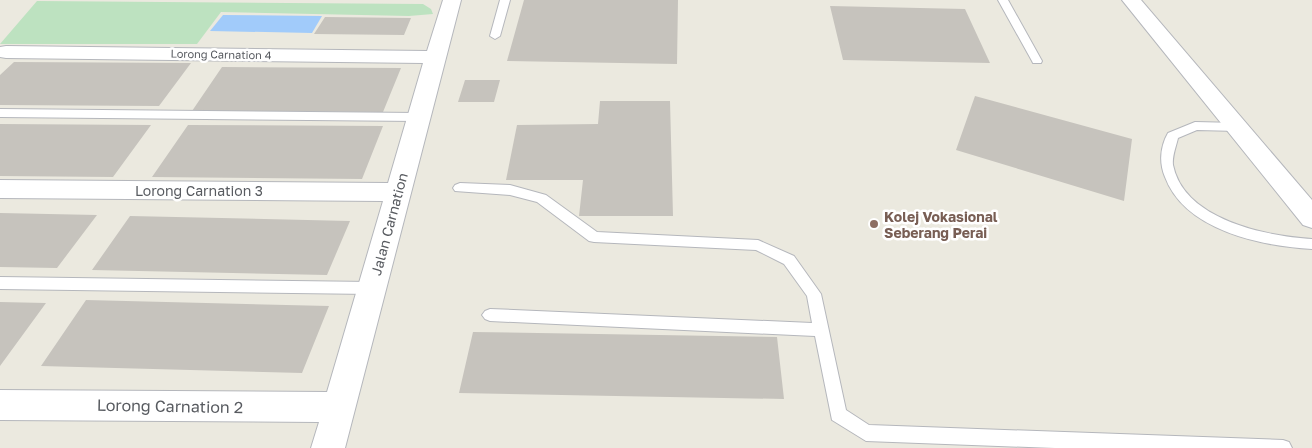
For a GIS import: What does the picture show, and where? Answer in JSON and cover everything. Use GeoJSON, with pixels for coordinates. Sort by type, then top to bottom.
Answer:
{"type":"FeatureCollection","features":[{"type":"Feature","properties":{"kind":"street","name":"Jalan Carnation"},"geometry":{"type":"LineString","coordinates":[[328,448],[397,192],[452,0]]}},
{"type":"Feature","properties":{"kind":"street"},"geometry":{"type":"LineString","coordinates":[[1132,0],[1312,218]]}},
{"type":"Feature","properties":{"kind":"street","name":"Lorong Carnation 4"},"geometry":{"type":"LineString","coordinates":[[6,52],[435,57]]}},
{"type":"Feature","properties":{"kind":"street","name":"Lorong Carnation 3"},"geometry":{"type":"LineString","coordinates":[[0,189],[397,192]]}},
{"type":"Feature","properties":{"kind":"street","name":"Lorong Carnation 2"},"geometry":{"type":"LineString","coordinates":[[0,404],[339,408]]}},
{"type":"Feature","properties":{"kind":"lane"},"geometry":{"type":"LineString","coordinates":[[495,36],[505,0]]}},
{"type":"Feature","properties":{"kind":"lane"},"geometry":{"type":"LineString","coordinates":[[1003,0],[1037,61]]}},
{"type":"Feature","properties":{"kind":"lane"},"geometry":{"type":"LineString","coordinates":[[0,113],[418,117]]}},
{"type":"Feature","properties":{"kind":"lane"},"geometry":{"type":"LineString","coordinates":[[1238,127],[1195,126],[1172,136],[1166,165],[1176,189],[1201,213],[1241,232],[1298,244],[1312,244]]}},
{"type":"Feature","properties":{"kind":"lane"},"geometry":{"type":"LineString","coordinates":[[460,188],[510,190],[541,198],[594,237],[758,245],[789,260],[814,294],[838,414],[866,433],[1283,448]]}},
{"type":"Feature","properties":{"kind":"lane"},"geometry":{"type":"LineString","coordinates":[[0,283],[371,288]]}},
{"type":"Feature","properties":{"kind":"lane"},"geometry":{"type":"LineString","coordinates":[[490,315],[821,330]]}},
{"type":"Feature","properties":{"kind":"green space"},"geometry":{"type":"Polygon","coordinates":[[[37,1],[423,4],[431,9],[433,14],[409,16],[221,12],[197,44],[0,44],[37,1]]]}},
{"type":"Feature","properties":{"kind":"water"},"geometry":{"type":"Polygon","coordinates":[[[223,15],[322,16],[312,33],[210,31],[223,15]]]}},
{"type":"Feature","properties":{"kind":"building"},"geometry":{"type":"Polygon","coordinates":[[[524,0],[678,0],[677,64],[507,61],[524,0]]]}},
{"type":"Feature","properties":{"kind":"building"},"geometry":{"type":"Polygon","coordinates":[[[830,6],[965,9],[990,63],[843,60],[830,6]]]}},
{"type":"Feature","properties":{"kind":"building"},"geometry":{"type":"Polygon","coordinates":[[[325,17],[411,18],[404,35],[314,34],[325,17]]]}},
{"type":"Feature","properties":{"kind":"building"},"geometry":{"type":"Polygon","coordinates":[[[14,62],[191,63],[159,106],[0,105],[0,75],[14,62]]]}},
{"type":"Feature","properties":{"kind":"building"},"geometry":{"type":"Polygon","coordinates":[[[222,67],[401,68],[383,112],[192,111],[222,67]]]}},
{"type":"Feature","properties":{"kind":"building"},"geometry":{"type":"Polygon","coordinates":[[[465,80],[500,80],[494,102],[458,102],[465,80]]]}},
{"type":"Feature","properties":{"kind":"building"},"geometry":{"type":"Polygon","coordinates":[[[975,96],[1132,139],[1124,201],[956,150],[975,96]]]}},
{"type":"Feature","properties":{"kind":"building"},"geometry":{"type":"Polygon","coordinates":[[[600,101],[670,101],[673,216],[579,216],[583,180],[506,180],[517,125],[598,124],[600,101]]]}},
{"type":"Feature","properties":{"kind":"building"},"geometry":{"type":"Polygon","coordinates":[[[0,124],[151,125],[113,177],[0,176],[0,124]]]}},
{"type":"Feature","properties":{"kind":"building"},"geometry":{"type":"Polygon","coordinates":[[[188,125],[383,126],[362,179],[152,177],[188,125]]]}},
{"type":"Feature","properties":{"kind":"building"},"geometry":{"type":"Polygon","coordinates":[[[0,213],[97,215],[57,268],[0,267],[0,213]]]}},
{"type":"Feature","properties":{"kind":"building"},"geometry":{"type":"Polygon","coordinates":[[[130,216],[350,221],[327,275],[92,270],[130,216]]]}},
{"type":"Feature","properties":{"kind":"building"},"geometry":{"type":"Polygon","coordinates":[[[86,300],[329,306],[302,373],[41,366],[86,300]]]}},
{"type":"Feature","properties":{"kind":"building"},"geometry":{"type":"Polygon","coordinates":[[[0,302],[46,303],[0,366],[0,302]]]}},
{"type":"Feature","properties":{"kind":"building"},"geometry":{"type":"Polygon","coordinates":[[[473,332],[777,337],[784,399],[459,393],[473,332]]]}},
{"type":"Feature","properties":{"kind":"place","name":"Kolej Vokasional Seberang Perai"},"geometry":{"type":"Point","coordinates":[874,224]}}]}
